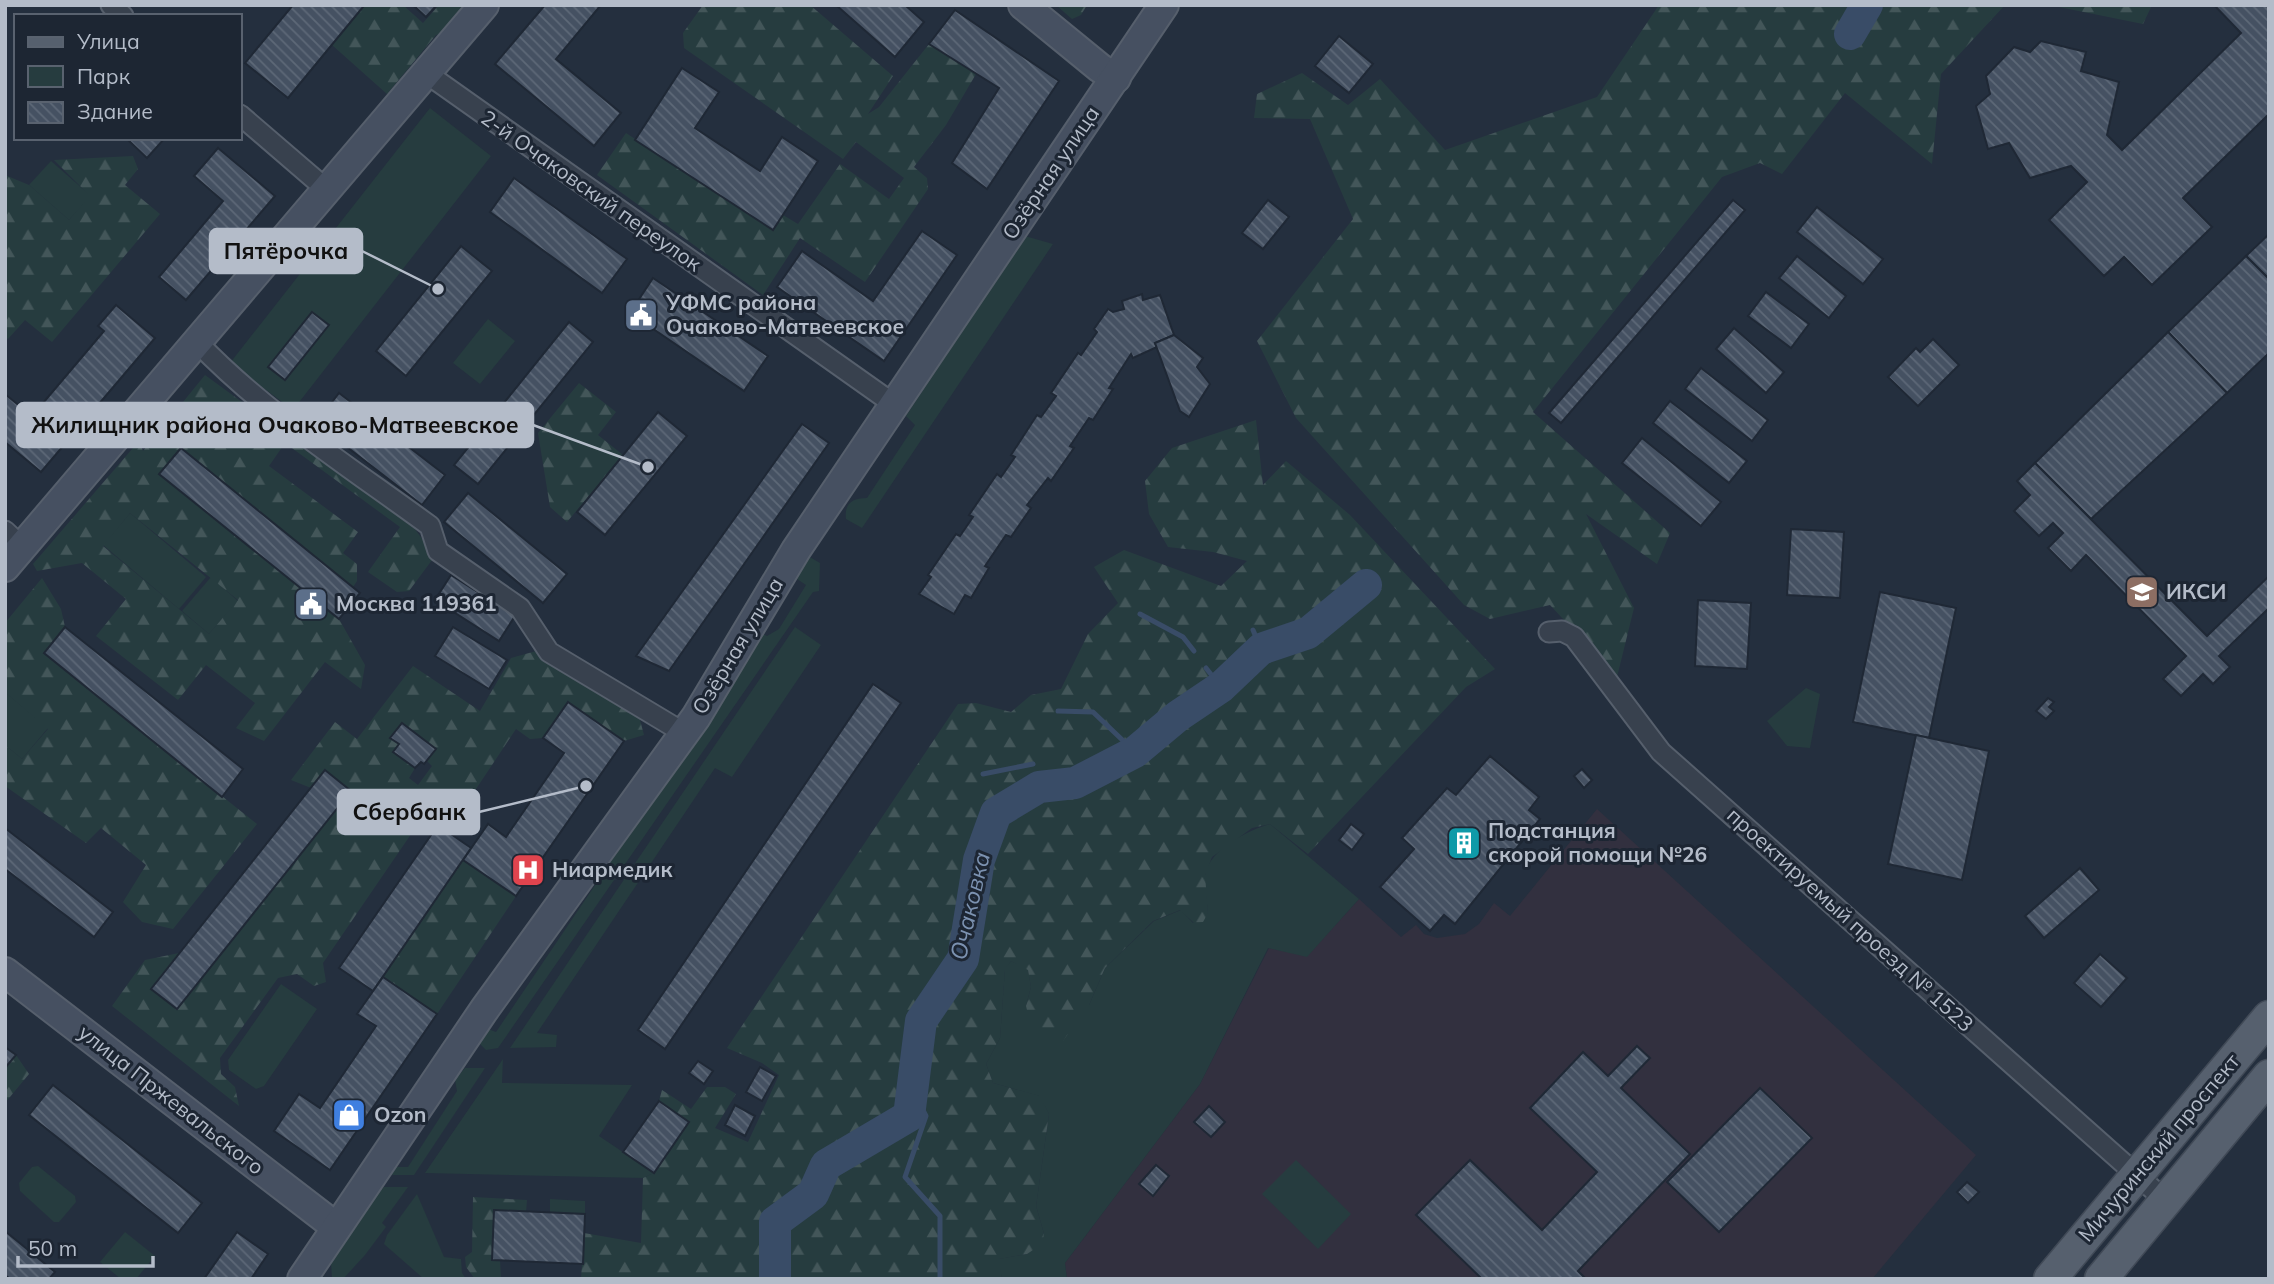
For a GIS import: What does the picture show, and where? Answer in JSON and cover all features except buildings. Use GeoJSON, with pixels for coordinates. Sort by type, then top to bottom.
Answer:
{"type":"FeatureCollection","features":[{"type":"Feature","properties":{"kind":"main road","name":"Мичуринский проспект"},"geometry":{"type":"LineString","coordinates":[[2050,1279],[2269,1017]]}},
{"type":"Feature","properties":{"kind":"main road","name":"Мичуринский проспект"},"geometry":{"type":"LineString","coordinates":[[2101,1279],[2269,1076]]}},
{"type":"Feature","properties":{"kind":"street"},"geometry":{"type":"LineString","coordinates":[[11,548],[197,342],[484,5]]}},
{"type":"Feature","properties":{"kind":"street"},"geometry":{"type":"LineString","coordinates":[[1023,5],[1116,78]]}},
{"type":"Feature","properties":{"kind":"street","name":"Озёрная улица"},"geometry":{"type":"LineString","coordinates":[[302,1279],[484,1010],[684,733],[796,550],[1164,5]]}},
{"type":"Feature","properties":{"kind":"street","name":"2-й Очаковский переулок"},"geometry":{"type":"LineString","coordinates":[[426,73],[895,405]]}},
{"type":"Feature","properties":{"kind":"street"},"geometry":{"type":"LineString","coordinates":[[242,117],[326,189]]}},
{"type":"Feature","properties":{"kind":"street"},"geometry":{"type":"LineString","coordinates":[[197,342],[218,364],[292,425],[430,526],[438,551],[520,608],[550,652],[684,733]]}},
{"type":"Feature","properties":{"kind":"street","name":"проектируемый проезд № 1523"},"geometry":{"type":"LineString","coordinates":[[1549,632],[1562,631],[1574,637],[1661,752],[2166,1201]]}},
{"type":"Feature","properties":{"kind":"street","name":"улица Пржевальского"},"geometry":{"type":"LineString","coordinates":[[5,972],[337,1227]]}},
{"type":"Feature","properties":{"kind":"shaded area"},"geometry":{"type":"Polygon","coordinates":[[[1597,809],[1976,1155],[1872,1279],[1067,1279],[1065,1263],[1200,1084],[1269,948],[1307,956],[1359,899],[1401,937],[1416,925],[1424,934],[1437,938],[1465,934],[1479,924],[1494,903],[1510,916],[1597,809]]]}},
{"type":"Feature","properties":{"kind":"green space"},"geometry":{"type":"Polygon","coordinates":[[[361,5],[403,5],[423,23],[439,5],[470,5],[448,32],[436,35],[387,94],[332,45],[363,7],[361,5]]]}},
{"type":"Feature","properties":{"kind":"green space"},"geometry":{"type":"Polygon","coordinates":[[[703,5],[810,5],[893,76],[868,114],[879,107],[929,44],[976,74],[946,125],[914,167],[927,178],[928,189],[865,282],[800,238],[763,295],[597,175],[626,133],[773,230],[783,215],[798,224],[840,164],[889,199],[904,178],[856,142],[843,159],[684,48],[683,33],[703,5]]]}},
{"type":"Feature","properties":{"kind":"green space"},"geometry":{"type":"Polygon","coordinates":[[[1056,5],[1087,5],[1081,15],[1072,19],[1056,5]]]}},
{"type":"Feature","properties":{"kind":"green space"},"geometry":{"type":"Polygon","coordinates":[[[1659,5],[2005,5],[1941,74],[1932,164],[1845,93],[1782,174],[1760,163],[1722,177],[1533,412],[1670,533],[1657,564],[1586,514],[1634,608],[1617,677],[1550,605],[1490,619],[1464,605],[1296,418],[1257,341],[1353,219],[1310,119],[1254,118],[1257,94],[1302,73],[1348,105],[1380,79],[1445,150],[1597,97],[1659,5]]]}},
{"type":"Feature","properties":{"kind":"green space"},"geometry":{"type":"Polygon","coordinates":[[[2049,5],[2152,5],[2143,24],[2049,5]]]}},
{"type":"Feature","properties":{"kind":"green space"},"geometry":{"type":"Polygon","coordinates":[[[430,108],[491,156],[293,410],[230,363],[430,108]]]}},
{"type":"Feature","properties":{"kind":"green space"},"geometry":{"type":"Polygon","coordinates":[[[133,156],[138,169],[125,185],[160,214],[52,342],[25,320],[8,339],[5,336],[5,175],[29,185],[69,220],[90,196],[54,160],[133,156]]]}},
{"type":"Feature","properties":{"kind":"green space"},"geometry":{"type":"Polygon","coordinates":[[[51,161],[91,196],[69,220],[29,185],[51,161]]]}},
{"type":"Feature","properties":{"kind":"green space"},"geometry":{"type":"Polygon","coordinates":[[[1025,236],[1053,244],[862,528],[846,519],[850,503],[867,498],[915,425],[906,416],[1025,236]]]}},
{"type":"Feature","properties":{"kind":"green space"},"geometry":{"type":"Polygon","coordinates":[[[488,319],[515,341],[480,384],[453,363],[488,319]]]}},
{"type":"Feature","properties":{"kind":"green space"},"geometry":{"type":"Polygon","coordinates":[[[205,375],[414,528],[435,556],[409,591],[397,592],[368,572],[400,527],[285,443],[269,466],[358,532],[343,553],[357,564],[357,581],[353,587],[180,448],[159,474],[339,619],[365,665],[361,689],[325,662],[264,741],[236,728],[255,703],[206,665],[178,700],[96,636],[126,599],[82,563],[37,571],[33,564],[139,441],[143,451],[205,375]],[[130,513],[103,546],[209,634],[238,600],[130,513]]]}},
{"type":"Feature","properties":{"kind":"green space"},"geometry":{"type":"Polygon","coordinates":[[[579,383],[616,412],[598,435],[623,455],[567,522],[550,507],[538,433],[579,383]]]}},
{"type":"Feature","properties":{"kind":"green space"},"geometry":{"type":"Polygon","coordinates":[[[1256,420],[1263,485],[1286,461],[1350,515],[1495,669],[1466,687],[1308,854],[1270,824],[1252,828],[1212,857],[1205,875],[1208,913],[1203,922],[1194,923],[1180,910],[1153,921],[1105,968],[1089,1005],[1060,1045],[1052,1045],[1031,1026],[1026,1006],[1031,987],[1028,970],[1011,961],[1005,969],[1000,1038],[986,1064],[993,1083],[1040,1096],[1049,1114],[1036,1206],[1044,1234],[1042,1244],[1027,1254],[999,1259],[1002,1279],[581,1279],[584,1233],[641,1243],[643,1178],[654,1173],[689,1122],[659,1101],[662,1090],[691,1109],[707,1087],[725,1087],[736,1094],[715,1128],[748,1142],[779,1075],[762,1063],[727,1048],[958,704],[976,703],[1011,712],[1031,695],[1061,689],[1088,634],[1118,603],[1094,567],[1124,550],[1221,586],[1247,561],[1213,552],[1168,547],[1149,514],[1145,481],[1172,448],[1256,420]]]}},
{"type":"Feature","properties":{"kind":"green space"},"geometry":{"type":"Polygon","coordinates":[[[130,513],[206,577],[179,609],[103,545],[130,513]]]}},
{"type":"Feature","properties":{"kind":"green space"},"geometry":{"type":"Polygon","coordinates":[[[808,556],[820,563],[819,591],[813,592],[498,1048],[486,1050],[479,1043],[481,1034],[488,1029],[496,1032],[759,642],[752,637],[755,630],[767,636],[779,629],[806,585],[794,577],[808,556]]]}},
{"type":"Feature","properties":{"kind":"green space"},"geometry":{"type":"Polygon","coordinates":[[[211,577],[238,601],[209,634],[182,611],[211,577]]]}},
{"type":"Feature","properties":{"kind":"green space"},"geometry":{"type":"Polygon","coordinates":[[[42,578],[61,609],[65,627],[44,654],[257,824],[173,929],[142,922],[123,902],[146,865],[101,828],[86,843],[5,786],[5,745],[22,759],[48,729],[5,692],[5,623],[42,578]]]}},
{"type":"Feature","properties":{"kind":"green space"},"geometry":{"type":"Polygon","coordinates":[[[795,627],[821,645],[732,777],[715,768],[537,1033],[557,1035],[556,1047],[510,1048],[795,627]]]}},
{"type":"Feature","properties":{"kind":"green space"},"geometry":{"type":"Polygon","coordinates":[[[547,648],[646,712],[640,720],[644,735],[624,741],[568,702],[543,738],[530,739],[516,729],[462,810],[432,813],[420,821],[323,963],[326,982],[314,986],[297,974],[278,978],[220,1058],[221,1074],[235,1087],[239,1106],[112,1006],[145,960],[179,953],[151,989],[177,1009],[311,788],[291,780],[335,722],[357,739],[413,666],[480,711],[511,658],[547,648]],[[391,738],[399,744],[394,752],[415,768],[409,778],[418,785],[432,766],[427,761],[435,749],[391,738]]]}},
{"type":"Feature","properties":{"kind":"green space"},"geometry":{"type":"Polygon","coordinates":[[[1806,688],[1820,694],[1810,748],[1787,746],[1767,721],[1806,688]]]}},
{"type":"Feature","properties":{"kind":"green space"},"geometry":{"type":"Polygon","coordinates":[[[5,692],[48,728],[22,759],[5,745],[5,692]]]}},
{"type":"Feature","properties":{"kind":"green space"},"geometry":{"type":"Polygon","coordinates":[[[1270,824],[1359,899],[1307,957],[1268,948],[1200,1084],[1065,1263],[1067,1279],[1002,1279],[998,1259],[1027,1254],[1044,1234],[1036,1206],[1049,1114],[1039,1096],[993,1083],[986,1064],[1000,1038],[1005,968],[1011,961],[1028,969],[1031,987],[1026,1006],[1089,1005],[1105,968],[1154,921],[1181,910],[1193,923],[1208,913],[1205,875],[1214,857],[1241,836],[1270,824]]]}},
{"type":"Feature","properties":{"kind":"green space"},"geometry":{"type":"Polygon","coordinates":[[[463,860],[516,896],[437,1014],[383,977],[463,860]]]}},
{"type":"Feature","properties":{"kind":"green space"},"geometry":{"type":"Polygon","coordinates":[[[281,984],[317,1009],[264,1086],[256,1089],[229,1070],[228,1060],[281,984]]]}},
{"type":"Feature","properties":{"kind":"green space"},"geometry":{"type":"Polygon","coordinates":[[[16,1055],[29,1074],[5,1103],[5,1068],[16,1055]]]}},
{"type":"Feature","properties":{"kind":"green space"},"geometry":{"type":"Polygon","coordinates":[[[503,1059],[502,1083],[632,1085],[599,1136],[654,1173],[643,1178],[425,1173],[503,1059]]]}},
{"type":"Feature","properties":{"kind":"green space"},"geometry":{"type":"Polygon","coordinates":[[[465,1068],[485,1068],[414,1175],[391,1175],[394,1167],[408,1167],[457,1091],[455,1080],[465,1068]]]}},
{"type":"Feature","properties":{"kind":"green space"},"geometry":{"type":"Polygon","coordinates":[[[1296,1160],[1351,1214],[1318,1249],[1262,1194],[1296,1160]]]}},
{"type":"Feature","properties":{"kind":"green space"},"geometry":{"type":"Polygon","coordinates":[[[38,1166],[75,1196],[76,1202],[59,1222],[54,1222],[20,1191],[19,1183],[32,1167],[38,1166]]]}},
{"type":"Feature","properties":{"kind":"green space"},"geometry":{"type":"Polygon","coordinates":[[[384,1187],[408,1187],[382,1223],[386,1227],[365,1255],[343,1279],[332,1279],[331,1262],[363,1210],[384,1187]]]}},
{"type":"Feature","properties":{"kind":"green space"},"geometry":{"type":"Polygon","coordinates":[[[417,1194],[444,1257],[461,1259],[462,1273],[466,1279],[424,1279],[384,1244],[387,1235],[417,1194]]]}},
{"type":"Feature","properties":{"kind":"green space"},"geometry":{"type":"Polygon","coordinates":[[[473,1197],[527,1200],[526,1212],[493,1260],[500,1260],[501,1279],[475,1279],[466,1267],[465,1257],[472,1252],[473,1197]]]}},
{"type":"Feature","properties":{"kind":"green space"},"geometry":{"type":"Polygon","coordinates":[[[550,1199],[585,1201],[585,1214],[550,1212],[550,1199]]]}},
{"type":"Feature","properties":{"kind":"green space"},"geometry":{"type":"Polygon","coordinates":[[[125,1232],[155,1256],[136,1279],[121,1279],[100,1262],[125,1232]]]}},
{"type":"Feature","properties":{"kind":"waterway","name":"Очаковка"},"geometry":{"type":"LineString","coordinates":[[1850,34],[1867,5]]}},
{"type":"Feature","properties":{"kind":"waterway","name":"Очаковка"},"geometry":{"type":"LineString","coordinates":[[775,1279],[775,1222],[813,1194],[826,1165],[909,1116],[921,1021],[963,959],[979,860],[996,813],[1039,787],[1075,783],[1135,752],[1178,716],[1221,687],[1261,649],[1308,633],[1366,585]]}},
{"type":"Feature","properties":{"kind":"waterway"},"geometry":{"type":"LineString","coordinates":[[1140,614],[1183,637],[1194,651]]}},
{"type":"Feature","properties":{"kind":"waterway"},"geometry":{"type":"LineString","coordinates":[[1253,630],[1261,649]]}},
{"type":"Feature","properties":{"kind":"waterway"},"geometry":{"type":"LineString","coordinates":[[1206,668],[1221,687]]}},
{"type":"Feature","properties":{"kind":"waterway"},"geometry":{"type":"LineString","coordinates":[[1058,711],[1093,712],[1135,752]]}},
{"type":"Feature","properties":{"kind":"waterway"},"geometry":{"type":"LineString","coordinates":[[983,774],[1033,764]]}},
{"type":"Feature","properties":{"kind":"waterway"},"geometry":{"type":"LineString","coordinates":[[912,1089],[926,1116],[905,1177],[940,1216],[940,1279]]}},
{"type":"Feature","properties":{"kind":"place","name":"Пятёрочка"},"geometry":{"type":"Point","coordinates":[438,289]}},
{"type":"Feature","properties":{"kind":"place","name":"УФМС района Очаково-Матвеевское"},"geometry":{"type":"Point","coordinates":[641,315]}},
{"type":"Feature","properties":{"kind":"place","name":"Жилищник района Очаково-Матвеевское"},"geometry":{"type":"Point","coordinates":[648,467]}},
{"type":"Feature","properties":{"kind":"place","name":"ИКСИ"},"geometry":{"type":"Point","coordinates":[2142,592]}},
{"type":"Feature","properties":{"kind":"place","name":"Москва 119361"},"geometry":{"type":"Point","coordinates":[311,604]}},
{"type":"Feature","properties":{"kind":"place","name":"Сбербанк"},"geometry":{"type":"Point","coordinates":[586,786]}},
{"type":"Feature","properties":{"kind":"place","name":"Подстанция скорой помощи №26"},"geometry":{"type":"Point","coordinates":[1464,843]}},
{"type":"Feature","properties":{"kind":"place","name":"Ниармедик"},"geometry":{"type":"Point","coordinates":[528,870]}},
{"type":"Feature","properties":{"kind":"place","name":"Ozon"},"geometry":{"type":"Point","coordinates":[349,1115]}}]}
